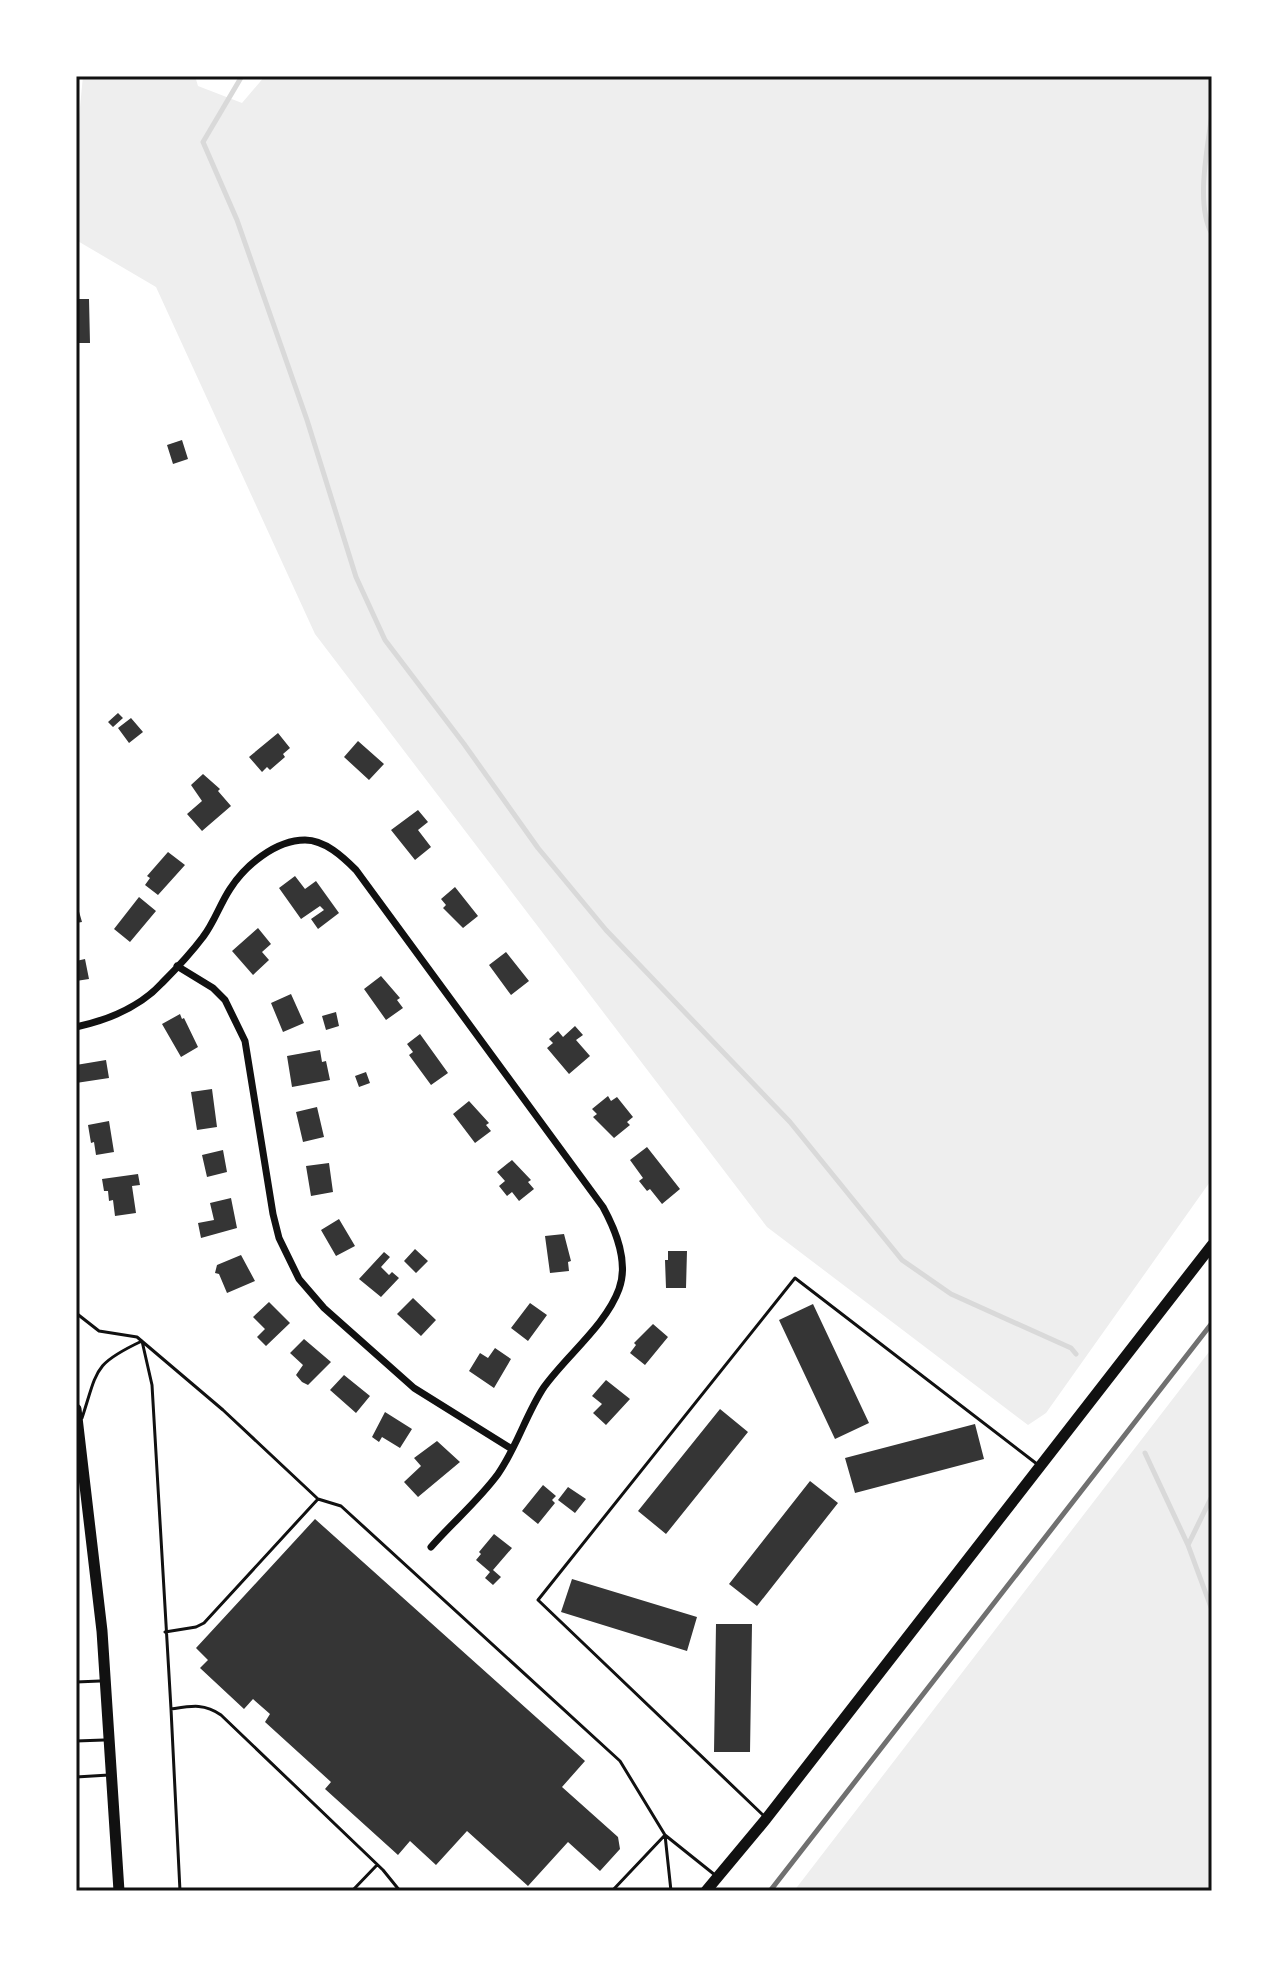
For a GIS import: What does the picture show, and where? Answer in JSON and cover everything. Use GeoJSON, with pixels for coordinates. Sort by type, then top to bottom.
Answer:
{"type":"FeatureCollection","features":[{"type":"Feature","properties":{"kind":"main road"},"geometry":{"type":"LineString","coordinates":[[706,1891],[766,1819],[1212,1245]]}},
{"type":"Feature","properties":{"kind":"main road"},"geometry":{"type":"LineString","coordinates":[[76,1409],[107,1681],[119,1891]]}},
{"type":"Feature","properties":{"kind":"street"},"geometry":{"type":"LineString","coordinates":[[76,1027],[115,1015],[148,996],[204,936],[231,887],[251,863],[281,846],[305,840],[326,846],[356,870],[603,1207],[619,1246],[623,1269],[619,1289],[609,1308],[543,1389],[497,1475],[431,1547]]}},
{"type":"Feature","properties":{"kind":"street"},"geometry":{"type":"LineString","coordinates":[[177,966],[213,988],[225,1000],[245,1041],[273,1214],[279,1238],[299,1279],[324,1308],[414,1388],[512,1449]]}},
{"type":"Feature","properties":{"kind":"lane"},"geometry":{"type":"LineString","coordinates":[[766,1819],[538,1600],[795,1278],[1040,1466]]}},
{"type":"Feature","properties":{"kind":"lane"},"geometry":{"type":"LineString","coordinates":[[76,1313],[99,1331],[137,1337],[223,1410],[318,1499],[341,1506],[620,1761],[665,1835],[718,1877]]}},
{"type":"Feature","properties":{"kind":"lane"},"geometry":{"type":"LineString","coordinates":[[79,1427],[103,1363],[142,1341]]}},
{"type":"Feature","properties":{"kind":"lane"},"geometry":{"type":"LineString","coordinates":[[142,1341],[152,1385],[180,1891]]}},
{"type":"Feature","properties":{"kind":"lane"},"geometry":{"type":"LineString","coordinates":[[165,1632],[204,1623],[318,1499]]}},
{"type":"Feature","properties":{"kind":"lane"},"geometry":{"type":"LineString","coordinates":[[76,1682],[107,1681]]}},
{"type":"Feature","properties":{"kind":"lane"},"geometry":{"type":"LineString","coordinates":[[171,1709],[201,1705],[221,1715],[378,1864],[400,1891]]}},
{"type":"Feature","properties":{"kind":"lane"},"geometry":{"type":"LineString","coordinates":[[76,1741],[111,1740]]}},
{"type":"Feature","properties":{"kind":"lane"},"geometry":{"type":"LineString","coordinates":[[76,1777],[113,1774]]}},
{"type":"Feature","properties":{"kind":"lane"},"geometry":{"type":"LineString","coordinates":[[612,1891],[665,1835]]}},
{"type":"Feature","properties":{"kind":"lane"},"geometry":{"type":"LineString","coordinates":[[665,1835],[671,1891]]}},
{"type":"Feature","properties":{"kind":"lane"},"geometry":{"type":"LineString","coordinates":[[352,1891],[378,1864]]}},
{"type":"Feature","properties":{"kind":"shaded area"},"geometry":{"type":"Polygon","coordinates":[[[83,76],[195,76],[198,86],[242,103],[265,76],[1212,76],[1212,1179],[1046,1413],[1028,1425],[767,1227],[315,634],[156,287],[76,240],[76,149],[83,76]]]}},
{"type":"Feature","properties":{"kind":"shaded area"},"geometry":{"type":"Polygon","coordinates":[[[1212,1348],[1212,1891],[794,1891],[1212,1348]]]}},
{"type":"Feature","properties":{"kind":"building"},"geometry":{"type":"Polygon","coordinates":[[[76,299],[89,299],[90,343],[76,343],[76,299]]]}},
{"type":"Feature","properties":{"kind":"building"},"geometry":{"type":"Polygon","coordinates":[[[182,440],[188,459],[173,464],[167,445],[182,440]]]}},
{"type":"Feature","properties":{"kind":"building"},"geometry":{"type":"Polygon","coordinates":[[[118,713],[123,718],[113,727],[108,722],[118,713]]]}},
{"type":"Feature","properties":{"kind":"building"},"geometry":{"type":"Polygon","coordinates":[[[131,718],[143,732],[129,743],[118,728],[131,718]]]}},
{"type":"Feature","properties":{"kind":"building"},"geometry":{"type":"Polygon","coordinates":[[[278,733],[290,748],[270,770],[267,767],[262,772],[249,757],[278,733]]]}},
{"type":"Feature","properties":{"kind":"building"},"geometry":{"type":"Polygon","coordinates":[[[358,741],[384,764],[369,780],[344,757],[358,741]]]}},
{"type":"Feature","properties":{"kind":"building"},"geometry":{"type":"Polygon","coordinates":[[[203,774],[220,789],[218,791],[231,806],[202,831],[187,814],[202,801],[191,785],[203,774]]]}},
{"type":"Feature","properties":{"kind":"building"},"geometry":{"type":"Polygon","coordinates":[[[418,810],[428,822],[418,830],[431,847],[415,860],[391,830],[418,810]]]}},
{"type":"Feature","properties":{"kind":"building"},"geometry":{"type":"Polygon","coordinates":[[[168,852],[185,865],[158,895],[145,885],[150,878],[147,876],[168,852]]]}},
{"type":"Feature","properties":{"kind":"building"},"geometry":{"type":"Polygon","coordinates":[[[295,876],[305,889],[316,881],[339,913],[318,929],[311,919],[324,910],[320,906],[301,919],[279,888],[295,876]]]}},
{"type":"Feature","properties":{"kind":"building"},"geometry":{"type":"Polygon","coordinates":[[[455,887],[478,916],[463,928],[443,908],[446,905],[441,899],[455,887]]]}},
{"type":"Feature","properties":{"kind":"building"},"geometry":{"type":"Polygon","coordinates":[[[139,897],[156,911],[130,942],[114,929],[139,897]]]}},
{"type":"Feature","properties":{"kind":"building"},"geometry":{"type":"Polygon","coordinates":[[[76,901],[82,922],[76,923],[76,901]]]}},
{"type":"Feature","properties":{"kind":"building"},"geometry":{"type":"Polygon","coordinates":[[[258,928],[271,944],[262,952],[269,960],[253,975],[232,951],[258,928]]]}},
{"type":"Feature","properties":{"kind":"building"},"geometry":{"type":"Polygon","coordinates":[[[506,952],[529,981],[511,995],[489,965],[506,952]]]}},
{"type":"Feature","properties":{"kind":"building"},"geometry":{"type":"Polygon","coordinates":[[[85,959],[89,979],[76,981],[76,961],[85,959]]]}},
{"type":"Feature","properties":{"kind":"building"},"geometry":{"type":"Polygon","coordinates":[[[381,976],[400,998],[397,1000],[403,1008],[386,1020],[364,989],[381,976]]]}},
{"type":"Feature","properties":{"kind":"building"},"geometry":{"type":"Polygon","coordinates":[[[291,994],[304,1023],[283,1032],[271,1003],[291,994]]]}},
{"type":"Feature","properties":{"kind":"building"},"geometry":{"type":"Polygon","coordinates":[[[336,1012],[339,1026],[326,1030],[322,1016],[336,1012]]]}},
{"type":"Feature","properties":{"kind":"building"},"geometry":{"type":"Polygon","coordinates":[[[180,1014],[198,1047],[181,1057],[162,1024],[180,1014]]]}},
{"type":"Feature","properties":{"kind":"building"},"geometry":{"type":"Polygon","coordinates":[[[575,1026],[583,1035],[576,1040],[590,1056],[569,1074],[547,1048],[553,1043],[549,1039],[558,1031],[563,1037],[575,1026]]]}},
{"type":"Feature","properties":{"kind":"building"},"geometry":{"type":"Polygon","coordinates":[[[420,1034],[448,1073],[431,1085],[409,1055],[413,1052],[407,1044],[420,1034]]]}},
{"type":"Feature","properties":{"kind":"building"},"geometry":{"type":"Polygon","coordinates":[[[320,1050],[330,1080],[292,1087],[287,1056],[320,1050]]]}},
{"type":"Feature","properties":{"kind":"building"},"geometry":{"type":"Polygon","coordinates":[[[106,1060],[109,1078],[76,1083],[76,1065],[106,1060]]]}},
{"type":"Feature","properties":{"kind":"building"},"geometry":{"type":"Polygon","coordinates":[[[366,1072],[370,1083],[359,1087],[355,1076],[366,1072]]]}},
{"type":"Feature","properties":{"kind":"building"},"geometry":{"type":"Polygon","coordinates":[[[212,1089],[217,1127],[197,1130],[191,1092],[212,1089]]]}},
{"type":"Feature","properties":{"kind":"building"},"geometry":{"type":"Polygon","coordinates":[[[608,1096],[611,1101],[617,1097],[633,1117],[627,1122],[630,1125],[614,1138],[593,1117],[597,1114],[592,1109],[608,1096]]]}},
{"type":"Feature","properties":{"kind":"building"},"geometry":{"type":"Polygon","coordinates":[[[469,1101],[489,1123],[486,1125],[491,1131],[475,1143],[453,1114],[469,1101]]]}},
{"type":"Feature","properties":{"kind":"building"},"geometry":{"type":"Polygon","coordinates":[[[317,1107],[324,1137],[303,1142],[296,1112],[317,1107]]]}},
{"type":"Feature","properties":{"kind":"building"},"geometry":{"type":"Polygon","coordinates":[[[109,1121],[114,1152],[96,1155],[88,1125],[109,1121]]]}},
{"type":"Feature","properties":{"kind":"building"},"geometry":{"type":"Polygon","coordinates":[[[647,1147],[680,1189],[662,1204],[639,1181],[643,1178],[630,1160],[647,1147]]]}},
{"type":"Feature","properties":{"kind":"building"},"geometry":{"type":"Polygon","coordinates":[[[223,1150],[227,1172],[207,1177],[202,1155],[223,1150]]]}},
{"type":"Feature","properties":{"kind":"building"},"geometry":{"type":"Polygon","coordinates":[[[512,1160],[531,1180],[528,1182],[534,1189],[519,1201],[512,1192],[507,1196],[499,1186],[505,1181],[497,1172],[512,1160]]]}},
{"type":"Feature","properties":{"kind":"building"},"geometry":{"type":"Polygon","coordinates":[[[329,1163],[333,1192],[311,1196],[306,1166],[329,1163]]]}},
{"type":"Feature","properties":{"kind":"building"},"geometry":{"type":"Polygon","coordinates":[[[138,1174],[140,1185],[132,1186],[136,1213],[115,1216],[113,1200],[109,1201],[102,1179],[138,1174]]]}},
{"type":"Feature","properties":{"kind":"building"},"geometry":{"type":"Polygon","coordinates":[[[231,1198],[237,1228],[201,1238],[198,1223],[214,1220],[210,1203],[231,1198]]]}},
{"type":"Feature","properties":{"kind":"building"},"geometry":{"type":"Polygon","coordinates":[[[339,1219],[355,1246],[336,1256],[321,1230],[339,1219]]]}},
{"type":"Feature","properties":{"kind":"building"},"geometry":{"type":"Polygon","coordinates":[[[564,1234],[571,1261],[568,1262],[569,1271],[550,1273],[545,1236],[564,1234]]]}},
{"type":"Feature","properties":{"kind":"building"},"geometry":{"type":"Polygon","coordinates":[[[415,1249],[428,1261],[416,1273],[404,1261],[415,1249]]]}},
{"type":"Feature","properties":{"kind":"building"},"geometry":{"type":"Polygon","coordinates":[[[668,1251],[687,1251],[686,1288],[666,1288],[665,1260],[668,1260],[668,1251]]]}},
{"type":"Feature","properties":{"kind":"building"},"geometry":{"type":"Polygon","coordinates":[[[384,1252],[390,1257],[381,1267],[389,1275],[392,1272],[399,1278],[381,1297],[359,1279],[384,1252]]]}},
{"type":"Feature","properties":{"kind":"building"},"geometry":{"type":"Polygon","coordinates":[[[241,1255],[255,1281],[227,1293],[219,1274],[215,1273],[217,1265],[241,1255]]]}},
{"type":"Feature","properties":{"kind":"building"},"geometry":{"type":"Polygon","coordinates":[[[413,1298],[436,1320],[421,1336],[397,1314],[413,1298]]]}},
{"type":"Feature","properties":{"kind":"building"},"geometry":{"type":"Polygon","coordinates":[[[269,1302],[290,1323],[266,1346],[257,1337],[265,1329],[253,1317],[269,1302]]]}},
{"type":"Feature","properties":{"kind":"building"},"geometry":{"type":"Polygon","coordinates":[[[530,1303],[547,1315],[528,1341],[511,1328],[530,1303]]]}},
{"type":"Feature","properties":{"kind":"building"},"geometry":{"type":"Polygon","coordinates":[[[813,1304],[869,1423],[835,1439],[779,1320],[813,1304]]]}},
{"type":"Feature","properties":{"kind":"building"},"geometry":{"type":"Polygon","coordinates":[[[653,1324],[668,1337],[645,1365],[630,1353],[636,1345],[634,1343],[653,1324]]]}},
{"type":"Feature","properties":{"kind":"building"},"geometry":{"type":"Polygon","coordinates":[[[304,1339],[331,1362],[308,1385],[296,1375],[303,1365],[290,1353],[304,1339]]]}},
{"type":"Feature","properties":{"kind":"building"},"geometry":{"type":"Polygon","coordinates":[[[495,1348],[511,1359],[494,1388],[469,1371],[480,1353],[488,1358],[495,1348]]]}},
{"type":"Feature","properties":{"kind":"building"},"geometry":{"type":"Polygon","coordinates":[[[344,1375],[370,1396],[356,1413],[330,1390],[344,1375]]]}},
{"type":"Feature","properties":{"kind":"building"},"geometry":{"type":"Polygon","coordinates":[[[606,1380],[630,1399],[606,1425],[593,1413],[602,1404],[592,1396],[606,1380]]]}},
{"type":"Feature","properties":{"kind":"building"},"geometry":{"type":"Polygon","coordinates":[[[720,1409],[748,1432],[666,1534],[638,1511],[720,1409]]]}},
{"type":"Feature","properties":{"kind":"building"},"geometry":{"type":"Polygon","coordinates":[[[385,1412],[412,1429],[400,1448],[382,1437],[379,1442],[372,1437],[385,1412]]]}},
{"type":"Feature","properties":{"kind":"building"},"geometry":{"type":"Polygon","coordinates":[[[975,1424],[984,1459],[855,1493],[845,1458],[975,1424]]]}},
{"type":"Feature","properties":{"kind":"building"},"geometry":{"type":"Polygon","coordinates":[[[437,1441],[460,1462],[418,1497],[404,1482],[421,1466],[414,1458],[437,1441]]]}},
{"type":"Feature","properties":{"kind":"building"},"geometry":{"type":"Polygon","coordinates":[[[810,1481],[838,1503],[757,1606],[729,1584],[810,1481]]]}},
{"type":"Feature","properties":{"kind":"building"},"geometry":{"type":"Polygon","coordinates":[[[543,1485],[556,1496],[552,1500],[555,1503],[538,1524],[522,1511],[543,1485]]]}},
{"type":"Feature","properties":{"kind":"building"},"geometry":{"type":"Polygon","coordinates":[[[568,1487],[586,1499],[575,1513],[558,1500],[568,1487]]]}},
{"type":"Feature","properties":{"kind":"building"},"geometry":{"type":"Polygon","coordinates":[[[315,1519],[585,1761],[562,1787],[618,1837],[620,1849],[600,1871],[568,1842],[528,1886],[467,1831],[436,1865],[410,1841],[398,1855],[325,1789],[331,1782],[265,1722],[270,1714],[253,1699],[244,1709],[200,1668],[208,1660],[196,1648],[315,1519]]]}},
{"type":"Feature","properties":{"kind":"building"},"geometry":{"type":"Polygon","coordinates":[[[494,1534],[512,1548],[493,1570],[501,1577],[493,1585],[485,1578],[490,1572],[476,1560],[494,1534]]]}},
{"type":"Feature","properties":{"kind":"building"},"geometry":{"type":"Polygon","coordinates":[[[572,1579],[697,1617],[687,1651],[561,1612],[572,1579]]]}},
{"type":"Feature","properties":{"kind":"building"},"geometry":{"type":"Polygon","coordinates":[[[716,1624],[752,1624],[750,1752],[714,1752],[716,1624]]]}},
{"type":"Feature","properties":{"kind":"waterway"},"geometry":{"type":"LineString","coordinates":[[242,76],[203,142],[237,220],[307,420],[356,577],[385,640],[538,848],[606,930],[790,1122],[902,1260],[951,1294],[1071,1348],[1076,1354]]}},
{"type":"Feature","properties":{"kind":"waterway"},"geometry":{"type":"LineString","coordinates":[[1212,113],[1203,191],[1207,222],[1212,234]]}},
{"type":"Feature","properties":{"kind":"waterway"},"geometry":{"type":"LineString","coordinates":[[1145,1453],[1188,1545]]}},
{"type":"Feature","properties":{"kind":"waterway"},"geometry":{"type":"LineString","coordinates":[[1212,1496],[1188,1545],[1212,1610]]}},
{"type":"Feature","properties":{"kind":"railway"},"geometry":{"type":"LineString","coordinates":[[770,1891],[1212,1323]]}}]}
